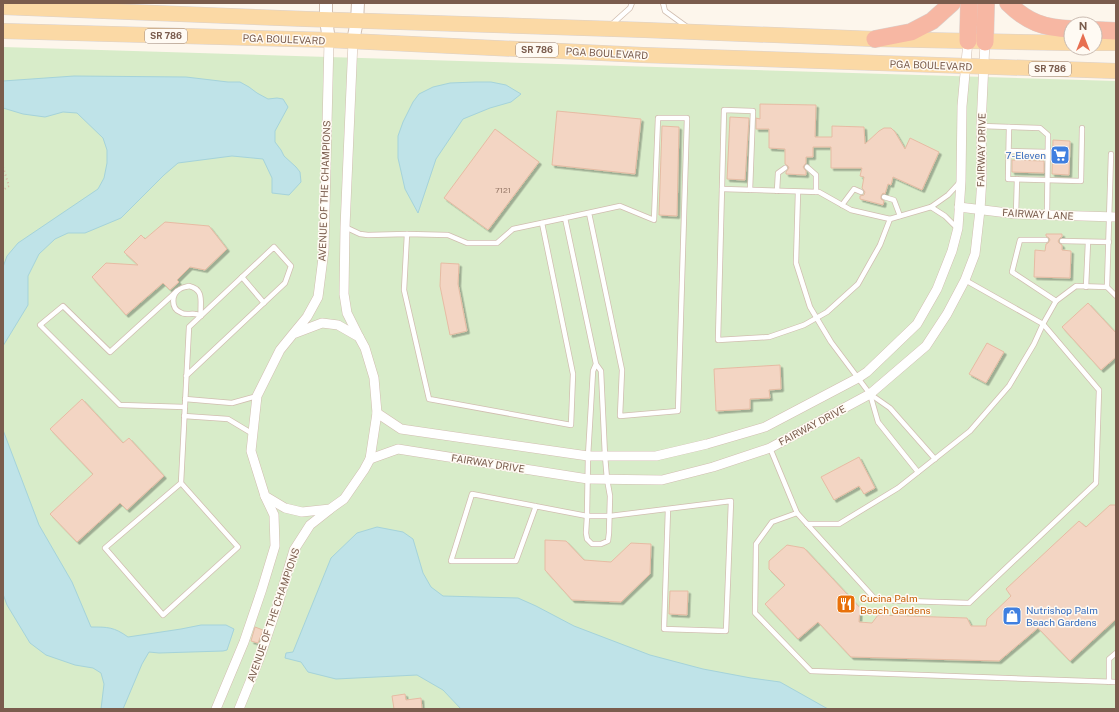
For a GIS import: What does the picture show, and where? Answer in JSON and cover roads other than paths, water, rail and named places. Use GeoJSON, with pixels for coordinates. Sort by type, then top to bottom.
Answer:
{"type":"FeatureCollection","features":[{"type":"Feature","properties":{"kind":"highway"},"geometry":{"type":"LineString","coordinates":[[876,39],[911,32],[932,21],[952,3]]}},
{"type":"Feature","properties":{"kind":"highway"},"geometry":{"type":"LineString","coordinates":[[968,41],[969,3]]}},
{"type":"Feature","properties":{"kind":"highway"},"geometry":{"type":"LineString","coordinates":[[985,42],[986,3]]}},
{"type":"Feature","properties":{"kind":"highway"},"geometry":{"type":"LineString","coordinates":[[1008,3],[1023,17],[1046,27],[1063,28]]}},
{"type":"Feature","properties":{"kind":"highway"},"geometry":{"type":"LineString","coordinates":[[1103,30],[1116,31]]}},
{"type":"Feature","properties":{"kind":"main road","name":"PGA BOULEVARD"},"geometry":{"type":"LineString","coordinates":[[3,7],[876,39],[1063,43]]}},
{"type":"Feature","properties":{"kind":"main road","name":"PGA BOULEVARD"},"geometry":{"type":"LineString","coordinates":[[3,31],[329,40],[643,55],[1116,71]]}},
{"type":"Feature","properties":{"kind":"main road"},"geometry":{"type":"LineString","coordinates":[[1103,43],[1116,43]]}},
{"type":"Feature","properties":{"kind":"street"},"geometry":{"type":"LineString","coordinates":[[326,3],[326,20],[329,40]]}},
{"type":"Feature","properties":{"kind":"street"},"geometry":{"type":"LineString","coordinates":[[358,3],[357,21],[353,41],[345,226],[344,294],[347,313],[365,348],[374,378],[377,413],[370,459]]}},
{"type":"Feature","properties":{"kind":"street","name":"AVENUE OF THE CHAMPIONS"},"geometry":{"type":"LineString","coordinates":[[216,709],[244,642],[275,546],[274,515],[265,496],[251,451],[257,396],[280,350],[307,317],[318,297],[324,250],[329,40]]}},
{"type":"Feature","properties":{"kind":"street","name":"FAIRWAY DRIVE"},"geometry":{"type":"LineString","coordinates":[[377,413],[401,429],[588,456],[656,456],[707,444],[765,427],[858,378],[867,372],[917,324],[936,289],[952,251],[958,228],[961,181],[962,106],[968,41]]}},
{"type":"Feature","properties":{"kind":"street","name":"FAIRWAY DRIVE"},"geometry":{"type":"LineString","coordinates":[[370,459],[398,449],[588,479],[662,480],[713,467],[770,448],[870,394],[926,346],[947,314],[965,280],[975,254],[982,177],[981,126],[985,42]]}},
{"type":"Feature","properties":{"kind":"street","name":"FAIRWAY LANE"},"geometry":{"type":"LineString","coordinates":[[959,207],[1016,214],[1113,217]]}},
{"type":"Feature","properties":{"kind":"street"},"geometry":{"type":"LineString","coordinates":[[293,334],[322,323],[338,325],[359,337]]}},
{"type":"Feature","properties":{"kind":"street","name":"AVENUE OF THE CHAMPIONS"},"geometry":{"type":"LineString","coordinates":[[239,709],[269,630],[294,550],[310,524],[344,499],[370,459]]}},
{"type":"Feature","properties":{"kind":"street"},"geometry":{"type":"LineString","coordinates":[[265,496],[285,508],[302,512],[330,509]]}},
{"type":"Feature","properties":{"kind":"lane"},"geometry":{"type":"LineString","coordinates":[[606,29],[630,8],[632,3]]}},
{"type":"Feature","properties":{"kind":"lane"},"geometry":{"type":"LineString","coordinates":[[663,3],[665,11],[693,32]]}},
{"type":"Feature","properties":{"kind":"lane"},"geometry":{"type":"LineString","coordinates":[[750,190],[753,111],[724,110],[718,340],[768,336],[804,325],[827,312],[858,284],[880,245],[890,219]]}},
{"type":"Feature","properties":{"kind":"lane"},"geometry":{"type":"LineString","coordinates":[[345,226],[360,234],[368,235],[448,235],[467,243],[497,243],[512,229],[620,206],[654,220],[658,118],[687,118],[678,411],[620,416],[622,370],[589,213]]}},
{"type":"Feature","properties":{"kind":"lane"},"geometry":{"type":"LineString","coordinates":[[981,126],[1040,128],[1048,135],[1047,215]]}},
{"type":"Feature","properties":{"kind":"lane"},"geometry":{"type":"LineString","coordinates":[[1009,127],[1008,179],[1081,181],[1082,128]]}},
{"type":"Feature","properties":{"kind":"lane"},"geometry":{"type":"LineString","coordinates":[[1008,152],[1048,152]]}},
{"type":"Feature","properties":{"kind":"lane"},"geometry":{"type":"LineString","coordinates":[[1107,287],[1109,242],[1113,217],[1111,154]]}},
{"type":"Feature","properties":{"kind":"lane"},"geometry":{"type":"LineString","coordinates":[[807,167],[816,175],[816,192]]}},
{"type":"Feature","properties":{"kind":"lane"},"geometry":{"type":"LineString","coordinates":[[777,191],[778,173],[786,168]]}},
{"type":"Feature","properties":{"kind":"lane"},"geometry":{"type":"LineString","coordinates":[[1016,214],[1017,179]]}},
{"type":"Feature","properties":{"kind":"lane"},"geometry":{"type":"LineString","coordinates":[[722,189],[819,192],[851,210],[890,219],[931,207],[948,195],[961,181]]}},
{"type":"Feature","properties":{"kind":"lane"},"geometry":{"type":"LineString","coordinates":[[842,205],[854,189],[861,192]]}},
{"type":"Feature","properties":{"kind":"lane"},"geometry":{"type":"LineString","coordinates":[[798,192],[796,263],[810,307],[830,342],[870,394],[890,408],[936,459]]}},
{"type":"Feature","properties":{"kind":"lane"},"geometry":{"type":"LineString","coordinates":[[884,197],[894,200],[900,216]]}},
{"type":"Feature","properties":{"kind":"lane"},"geometry":{"type":"LineString","coordinates":[[931,207],[945,216],[958,228]]}},
{"type":"Feature","properties":{"kind":"lane"},"geometry":{"type":"LineString","coordinates":[[565,218],[596,364],[601,371],[605,456],[610,496],[608,541],[601,544],[592,544],[587,539],[586,533],[588,456],[593,371],[596,364]]}},
{"type":"Feature","properties":{"kind":"lane"},"geometry":{"type":"LineString","coordinates":[[407,234],[404,290],[429,399],[571,425],[573,374],[542,223]]}},
{"type":"Feature","properties":{"kind":"lane"},"geometry":{"type":"LineString","coordinates":[[1046,240],[1020,240],[1012,272],[1056,301]]}},
{"type":"Feature","properties":{"kind":"lane"},"geometry":{"type":"LineString","coordinates":[[1062,241],[1109,242]]}},
{"type":"Feature","properties":{"kind":"lane"},"geometry":{"type":"LineString","coordinates":[[1086,287],[1088,242]]}},
{"type":"Feature","properties":{"kind":"lane"},"geometry":{"type":"LineString","coordinates":[[181,483],[106,548],[164,615],[238,547],[181,483],[186,376],[189,327],[274,248],[291,266],[285,283],[186,376]]}},
{"type":"Feature","properties":{"kind":"lane"},"geometry":{"type":"LineString","coordinates":[[242,277],[264,303]]}},
{"type":"Feature","properties":{"kind":"lane"},"geometry":{"type":"LineString","coordinates":[[770,448],[797,513],[876,600],[969,603],[1096,483],[1099,390],[1043,324],[965,280]]}},
{"type":"Feature","properties":{"kind":"lane"},"geometry":{"type":"LineString","coordinates":[[185,407],[120,405],[40,325],[63,306],[110,352],[177,291],[184,287],[189,286],[197,290],[201,296],[201,316]]}},
{"type":"Feature","properties":{"kind":"lane"},"geometry":{"type":"LineString","coordinates":[[807,524],[839,524],[898,488],[970,432],[1009,386],[1034,344],[1056,301],[1076,286],[1107,287],[1116,296]]}},
{"type":"Feature","properties":{"kind":"lane"},"geometry":{"type":"LineString","coordinates":[[177,291],[174,295],[174,307],[184,314],[194,313],[201,316]]}},
{"type":"Feature","properties":{"kind":"lane"},"geometry":{"type":"LineString","coordinates":[[870,394],[878,422],[918,472]]}},
{"type":"Feature","properties":{"kind":"lane"},"geometry":{"type":"LineString","coordinates":[[185,399],[232,403],[257,396]]}},
{"type":"Feature","properties":{"kind":"lane"},"geometry":{"type":"LineString","coordinates":[[184,416],[228,419],[253,434]]}},
{"type":"Feature","properties":{"kind":"lane"},"geometry":{"type":"LineString","coordinates":[[536,506],[516,561],[451,561],[472,494],[536,506],[587,516],[610,516],[731,501],[726,630],[664,629],[668,509]]}},
{"type":"Feature","properties":{"kind":"lane"},"geometry":{"type":"LineString","coordinates":[[797,513],[772,522],[756,544],[756,613],[811,671],[1116,682]]}},
{"type":"Feature","properties":{"kind":"lane"},"geometry":{"type":"LineString","coordinates":[[1109,682],[1109,660],[1116,653]]}},
{"type":"Feature","properties":{"kind":"water"},"geometry":{"type":"Polygon","coordinates":[[[74,76],[186,77],[240,82],[268,99],[283,99],[288,107],[275,131],[275,142],[284,156],[300,172],[301,182],[289,195],[272,193],[272,178],[263,159],[232,156],[178,163],[121,218],[85,233],[68,233],[55,239],[39,254],[28,276],[28,305],[3,346],[3,267],[7,256],[18,243],[98,189],[104,178],[107,163],[107,150],[103,138],[77,113],[63,112],[45,117],[23,114],[3,108],[3,81],[74,76]]]}},
{"type":"Feature","properties":{"kind":"water"},"geometry":{"type":"Polygon","coordinates":[[[491,82],[506,85],[521,94],[511,102],[490,108],[463,119],[436,159],[418,213],[405,189],[398,158],[398,136],[403,122],[413,102],[419,94],[433,87],[450,83],[491,82]]]}},
{"type":"Feature","properties":{"kind":"water"},"geometry":{"type":"Polygon","coordinates":[[[3,430],[39,525],[72,582],[91,627],[111,628],[128,637],[201,625],[226,625],[234,629],[227,650],[159,653],[149,652],[142,664],[123,709],[101,709],[104,684],[101,673],[93,668],[75,665],[46,655],[30,643],[7,605],[3,594],[3,430]]]}},
{"type":"Feature","properties":{"kind":"water"},"geometry":{"type":"Polygon","coordinates":[[[377,527],[403,532],[413,539],[423,573],[431,587],[443,596],[518,598],[574,626],[650,655],[703,669],[780,682],[828,709],[461,709],[443,690],[417,675],[336,679],[308,672],[301,662],[285,658],[286,653],[293,652],[331,558],[357,533],[377,527]]]}},
{"type":"Feature","properties":{"kind":"place","name":"7-Eleven"},"geometry":{"type":"Point","coordinates":[1060,155]}},
{"type":"Feature","properties":{"kind":"place","name":"Cucina Palm Beach Gardens"},"geometry":{"type":"Point","coordinates":[846,604]}},
{"type":"Feature","properties":{"kind":"place","name":"Nutrishop Palm Beach Gardens"},"geometry":{"type":"Point","coordinates":[1012,616]}}]}
